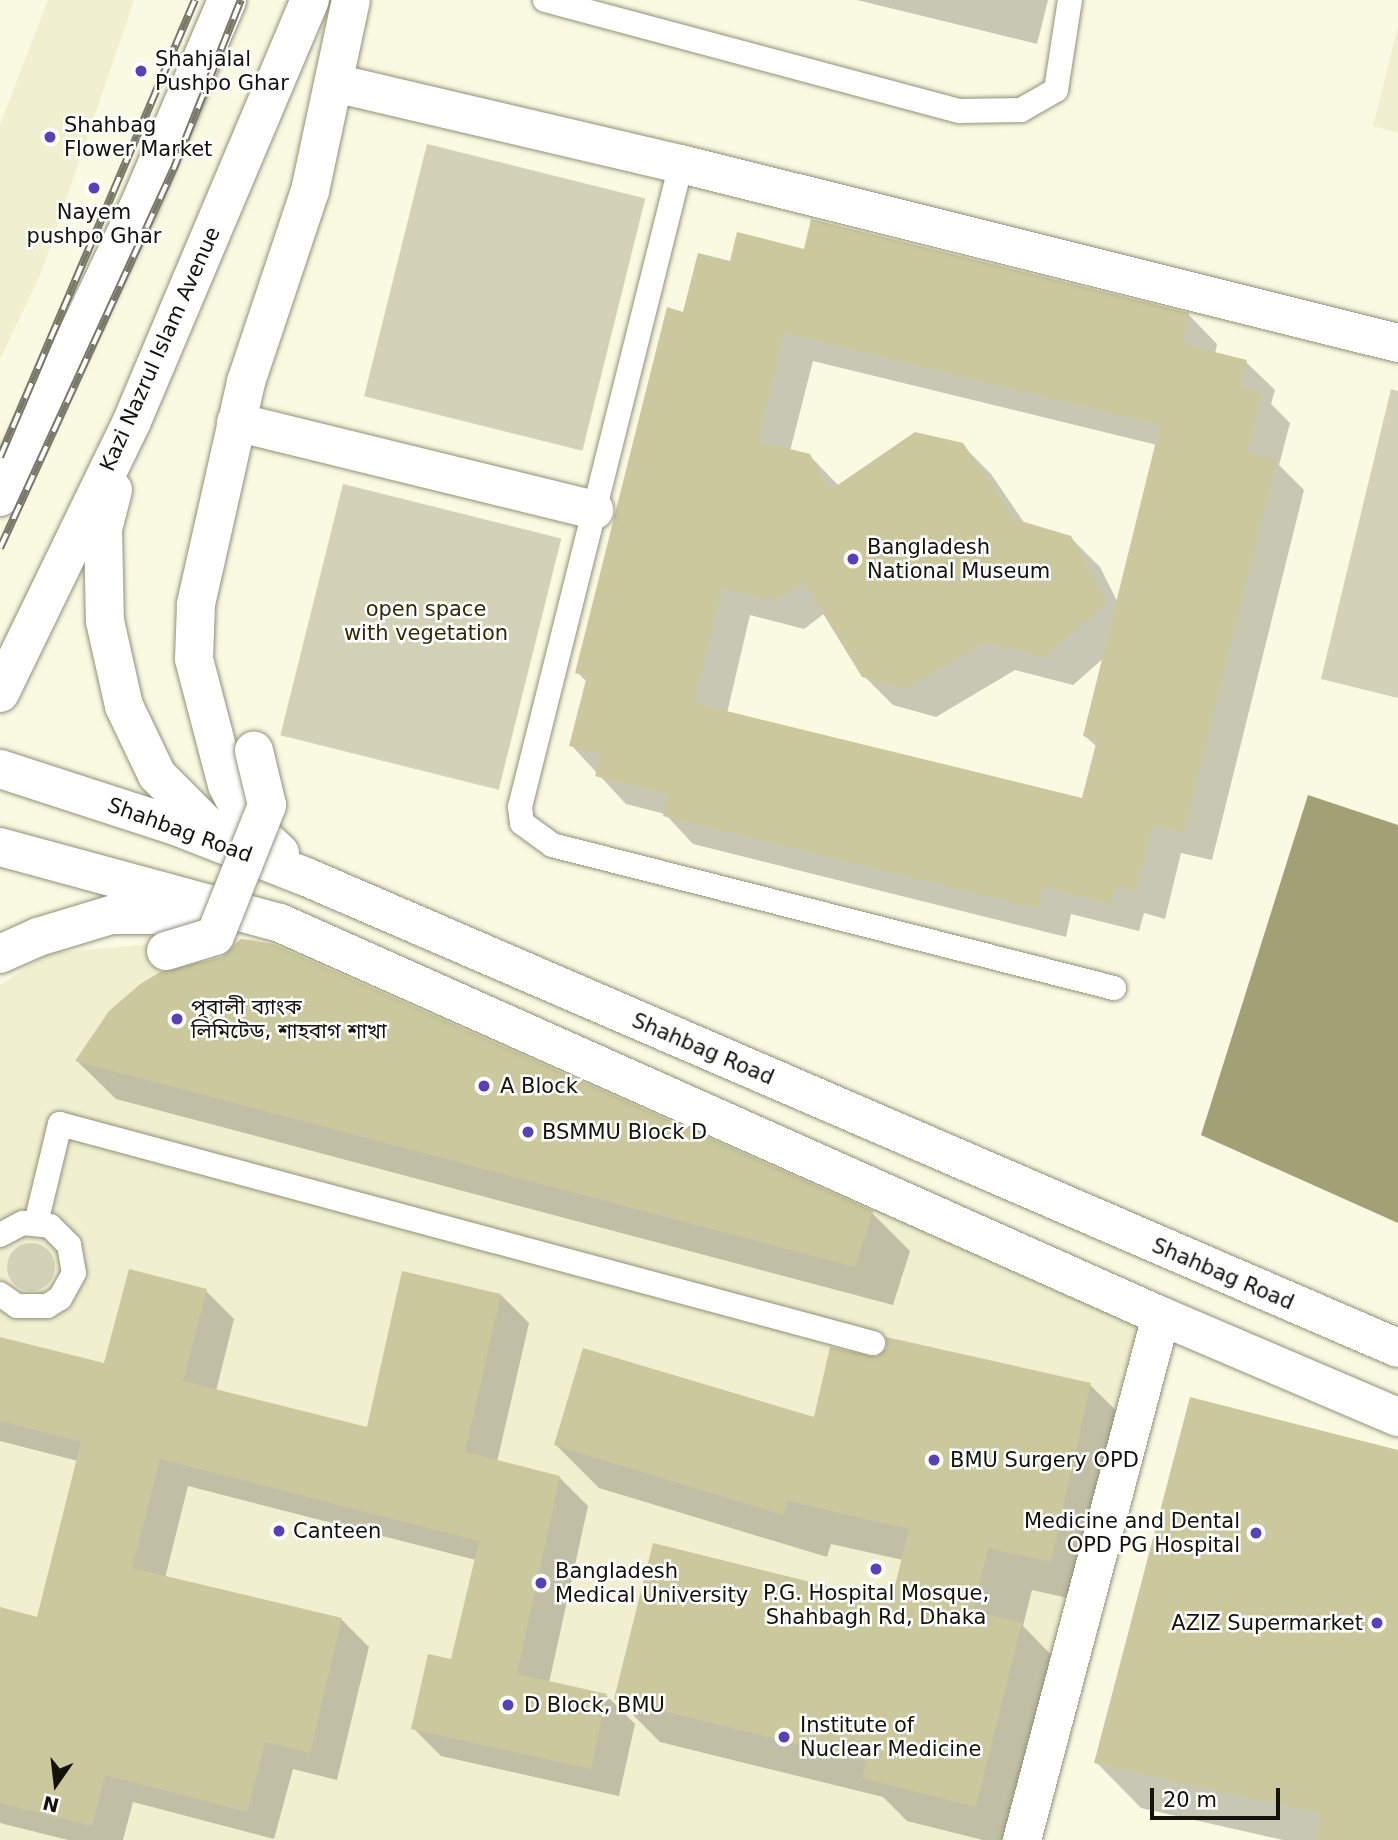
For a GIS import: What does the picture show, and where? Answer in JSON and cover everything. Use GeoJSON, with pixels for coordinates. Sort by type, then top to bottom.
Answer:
{"type":"FeatureCollection","features":[{"type":"Feature","properties":{"kind":"main road"},"geometry":{"type":"LineString","coordinates":[[0,497],[48,391],[88,317],[227,0]]}},
{"type":"Feature","properties":{"kind":"main road","name":"Kazi Nazrul Islam Avenue"},"geometry":{"type":"LineString","coordinates":[[0,693],[132,421],[310,0]]}},
{"type":"Feature","properties":{"kind":"main road"},"geometry":{"type":"LineString","coordinates":[[304,876],[245,820],[227,785],[194,659],[200,580],[236,422],[310,191],[351,0]]}},
{"type":"Feature","properties":{"kind":"main road"},"geometry":{"type":"LineString","coordinates":[[335,83],[681,164],[1398,344]]}},
{"type":"Feature","properties":{"kind":"main road"},"geometry":{"type":"LineString","coordinates":[[0,449],[48,391]]}},
{"type":"Feature","properties":{"kind":"main road"},"geometry":{"type":"LineString","coordinates":[[132,421],[103,529],[105,621],[124,706],[157,775],[213,831],[304,876]]}},
{"type":"Feature","properties":{"kind":"main road"},"geometry":{"type":"LineString","coordinates":[[236,422],[594,510]]}},
{"type":"Feature","properties":{"kind":"main road"},"geometry":{"type":"LineString","coordinates":[[166,951],[215,936],[267,805],[254,751]]}},
{"type":"Feature","properties":{"kind":"main road","name":"Shahbag Road"},"geometry":{"type":"LineString","coordinates":[[0,769],[178,827],[304,876],[1398,1348]]}},
{"type":"Feature","properties":{"kind":"main road"},"geometry":{"type":"LineString","coordinates":[[0,847],[280,923],[1161,1316],[1398,1417]]}},
{"type":"Feature","properties":{"kind":"main road"},"geometry":{"type":"LineString","coordinates":[[0,954],[38,937],[111,915],[177,913],[280,923]]}},
{"type":"Feature","properties":{"kind":"main road"},"geometry":{"type":"LineString","coordinates":[[1022,1840],[1161,1316]]}},
{"type":"Feature","properties":{"kind":"lane"},"geometry":{"type":"LineString","coordinates":[[545,0],[960,111],[1021,110],[1056,90],[1070,0]]}},
{"type":"Feature","properties":{"kind":"lane"},"geometry":{"type":"LineString","coordinates":[[681,164],[520,807],[522,823],[533,835],[552,845],[1114,988]]}},
{"type":"Feature","properties":{"kind":"lane"},"geometry":{"type":"LineString","coordinates":[[36,1223],[60,1124],[873,1343]]}},
{"type":"Feature","properties":{"kind":"lane"},"geometry":{"type":"LineString","coordinates":[[0,1235],[23,1223],[50,1226],[69,1245],[74,1273],[68,1287],[47,1306],[32,1308],[0,1294]]}},
{"type":"Feature","properties":{"kind":"shaded area","name":"Shahbag Flower Market"},"geometry":{"type":"Polygon","coordinates":[[[48,0],[134,0],[41,273],[0,359],[0,125],[48,0]]]}},
{"type":"Feature","properties":{"kind":"shaded area"},"geometry":{"type":"Polygon","coordinates":[[[1398,25],[1398,133],[1373,126],[1398,25]]]}},
{"type":"Feature","properties":{"kind":"shaded area"},"geometry":{"type":"Polygon","coordinates":[[[1308,795],[1398,825],[1398,1223],[1201,1135],[1308,795]]]}},
{"type":"Feature","properties":{"kind":"shaded area","name":"Bangladesh Medical University"},"geometry":{"type":"Polygon","coordinates":[[[227,938],[272,940],[1148,1326],[1016,1840],[0,1840],[0,985],[48,953],[227,938]]]}},
{"type":"Feature","properties":{"kind":"green space"},"geometry":{"type":"Polygon","coordinates":[[[427,144],[645,198],[582,451],[364,396],[427,144]]]}},
{"type":"Feature","properties":{"kind":"green space"},"geometry":{"type":"Polygon","coordinates":[[[1391,389],[1398,391],[1398,698],[1321,679],[1391,389]]]}},
{"type":"Feature","properties":{"kind":"green space","name":"open space with vegetation"},"geometry":{"type":"Polygon","coordinates":[[[343,484],[561,538],[499,790],[280,735],[343,484]]]}},
{"type":"Feature","properties":{"kind":"green space"},"geometry":{"type":"Polygon","coordinates":[[[31,1243],[40,1244],[48,1250],[54,1258],[54,1276],[48,1284],[40,1290],[31,1291],[22,1290],[14,1284],[8,1276],[7,1267],[8,1258],[14,1250],[22,1244],[31,1243]]]}},
{"type":"Feature","properties":{"kind":"building","name":"Bangladesh National Museum"},"geometry":{"type":"Polygon","coordinates":[[[811,219],[1189,313],[1182,344],[1247,360],[1240,387],[1262,392],[1247,452],[1277,460],[1184,833],[1153,825],[1136,891],[1115,886],[1111,904],[1043,887],[1038,909],[663,816],[668,794],[595,776],[601,754],[569,746],[587,676],[575,673],[667,307],[683,312],[698,253],[730,261],[737,232],[804,249],[811,219]],[[784,333],[758,441],[810,454],[829,491],[915,432],[963,443],[1014,519],[1071,536],[1106,603],[1044,657],[985,642],[906,689],[862,677],[803,581],[775,601],[722,588],[694,703],[1082,798],[1097,740],[1083,736],[1160,425],[784,333]]]}},
{"type":"Feature","properties":{"kind":"building","name":"BSMMU Block D"},"geometry":{"type":"Polygon","coordinates":[[[241,939],[273,944],[873,1211],[855,1267],[75,1061],[109,1011],[139,985],[160,972],[222,957],[241,939]]]}},
{"type":"Feature","properties":{"kind":"building"},"geometry":{"type":"Polygon","coordinates":[[[129,1269],[207,1289],[183,1381],[367,1427],[402,1271],[501,1294],[465,1452],[560,1476],[517,1674],[607,1694],[591,1769],[411,1729],[428,1654],[451,1659],[479,1541],[160,1459],[132,1568],[342,1618],[310,1753],[265,1742],[247,1812],[105,1775],[92,1826],[0,1803],[0,1607],[37,1617],[81,1442],[0,1421],[0,1337],[104,1363],[129,1269]]]}},
{"type":"Feature","properties":{"kind":"building"},"geometry":{"type":"Polygon","coordinates":[[[886,1337],[1091,1383],[1051,1562],[988,1548],[973,1611],[1022,1623],[976,1807],[862,1778],[866,1761],[614,1699],[653,1543],[891,1602],[909,1529],[787,1501],[783,1515],[554,1445],[583,1348],[814,1417],[830,1347],[876,1357],[887,1348],[886,1337]]]}},
{"type":"Feature","properties":{"kind":"building"},"geometry":{"type":"Polygon","coordinates":[[[1190,1397],[1398,1450],[1398,1840],[1315,1840],[1320,1814],[1094,1763],[1190,1397]]]}},
{"type":"Feature","properties":{"kind":"railway"},"geometry":{"type":"LineString","coordinates":[[0,457],[195,0]]}},
{"type":"Feature","properties":{"kind":"railway"},"geometry":{"type":"LineString","coordinates":[[0,548],[174,168],[241,0]]}},
{"type":"Feature","properties":{"kind":"place","name":"Shahjalal Pushpo Ghar"},"geometry":{"type":"Point","coordinates":[141,71]}},
{"type":"Feature","properties":{"kind":"place","name":"Shahbag Flower Market"},"geometry":{"type":"Point","coordinates":[50,137]}},
{"type":"Feature","properties":{"kind":"place","name":"Nayem pushpo Ghar"},"geometry":{"type":"Point","coordinates":[94,188]}},
{"type":"Feature","properties":{"kind":"place","name":"Bangladesh National Museum"},"geometry":{"type":"Point","coordinates":[853,559]}},
{"type":"Feature","properties":{"kind":"place","name":"পূবালী ব্যাংক লিমিটেড, শাহবাগ শাখা"},"geometry":{"type":"Point","coordinates":[177,1019]}},
{"type":"Feature","properties":{"kind":"place","name":"A Block"},"geometry":{"type":"Point","coordinates":[484,1086]}},
{"type":"Feature","properties":{"kind":"place","name":"BSMMU Block D"},"geometry":{"type":"Point","coordinates":[528,1132]}},
{"type":"Feature","properties":{"kind":"place","name":"BMU Surgery OPD"},"geometry":{"type":"Point","coordinates":[934,1460]}},
{"type":"Feature","properties":{"kind":"place","name":"Canteen"},"geometry":{"type":"Point","coordinates":[279,1531]}},
{"type":"Feature","properties":{"kind":"place","name":"Medicine and Dental OPD PG Hospital"},"geometry":{"type":"Point","coordinates":[1256,1533]}},
{"type":"Feature","properties":{"kind":"place","name":"P.G. Hospital Mosque, Shahbagh Rd, Dhaka"},"geometry":{"type":"Point","coordinates":[876,1569]}},
{"type":"Feature","properties":{"kind":"place","name":"Bangladesh Medical University"},"geometry":{"type":"Point","coordinates":[541,1583]}},
{"type":"Feature","properties":{"kind":"place","name":"AZIZ Supermarket"},"geometry":{"type":"Point","coordinates":[1377,1623]}},
{"type":"Feature","properties":{"kind":"place","name":"D Block, BMU"},"geometry":{"type":"Point","coordinates":[508,1705]}},
{"type":"Feature","properties":{"kind":"place","name":"Institute of Nuclear Medicine"},"geometry":{"type":"Point","coordinates":[784,1737]}}]}
